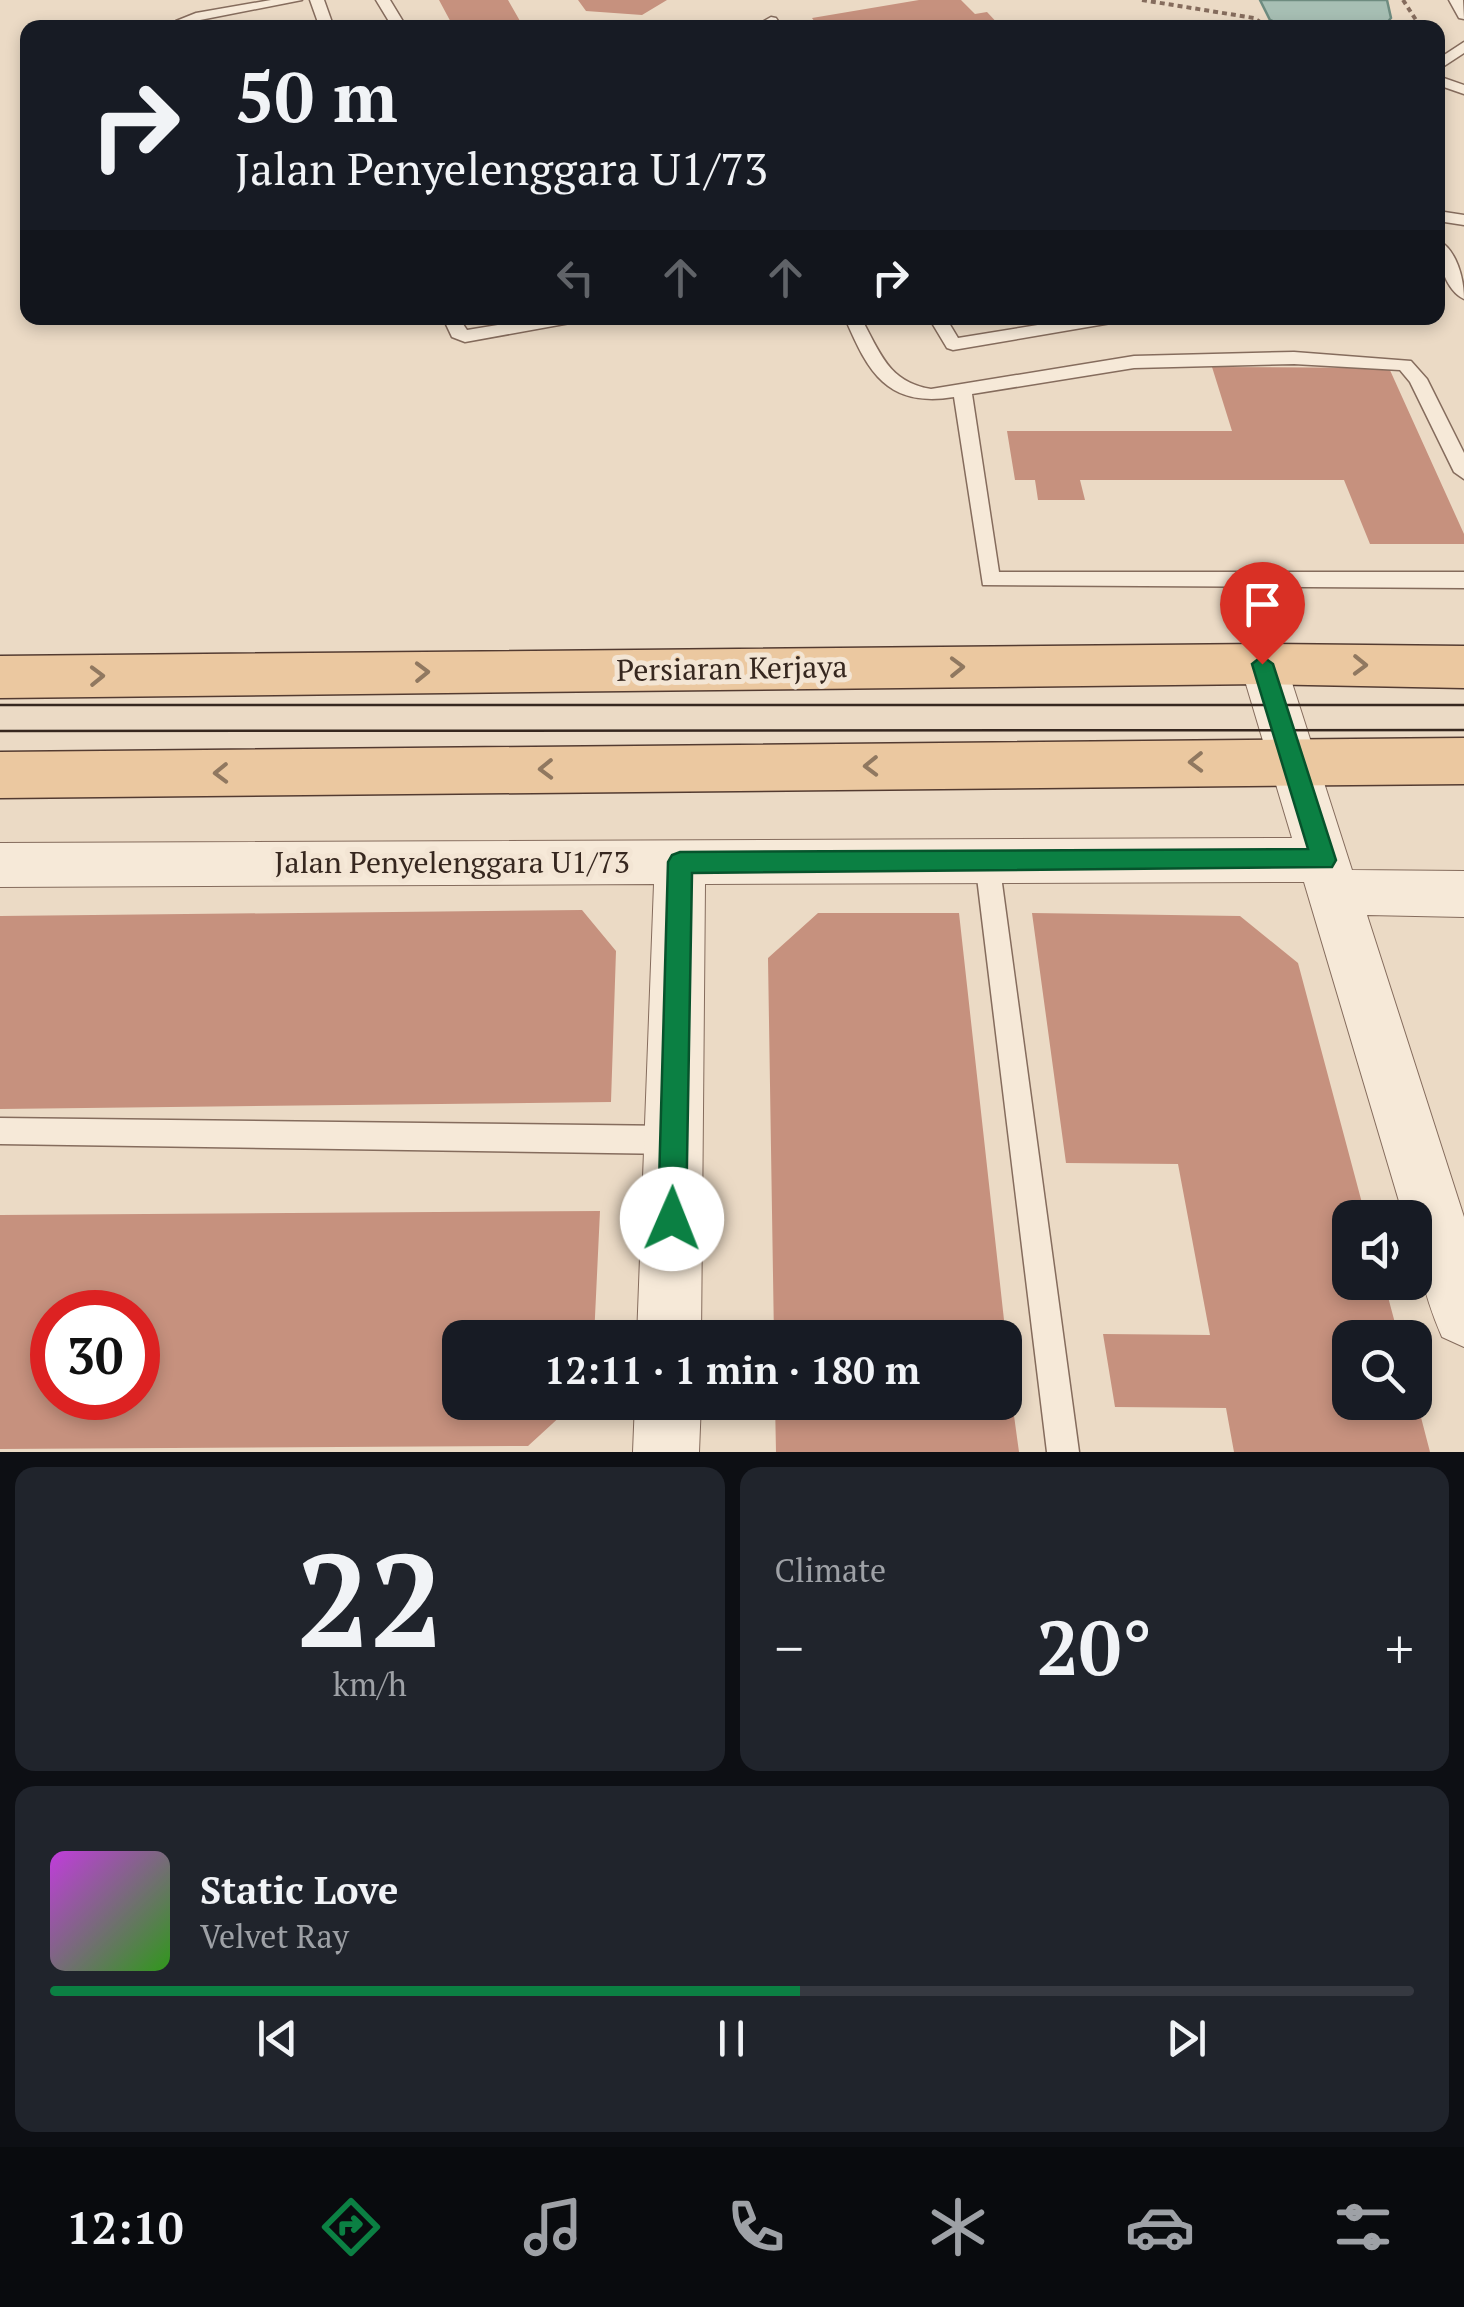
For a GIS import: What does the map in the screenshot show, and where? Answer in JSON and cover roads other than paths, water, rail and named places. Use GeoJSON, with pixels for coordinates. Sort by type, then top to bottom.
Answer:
{"type":"FeatureCollection","features":[{"type":"Feature","properties":{"kind":"main road","name":"Persiaran Kerjaya"},"geometry":{"type":"LineString","coordinates":[[0,676],[1262,664],[1464,667]]}},
{"type":"Feature","properties":{"kind":"main road"},"geometry":{"type":"LineString","coordinates":[[0,775],[1464,761]]}},
{"type":"Feature","properties":{"kind":"street"},"geometry":{"type":"LineString","coordinates":[[1262,664],[1459,1283]]}},
{"type":"Feature","properties":{"kind":"street","name":"Jalan Penyelenggara U1/73"},"geometry":{"type":"LineString","coordinates":[[0,864],[988,861],[1329,876],[1464,894]]}},
{"type":"Feature","properties":{"kind":"street"},"geometry":{"type":"LineString","coordinates":[[669,1320],[680,862]]}},
{"type":"Feature","properties":{"kind":"street"},"geometry":{"type":"LineString","coordinates":[[666,1452],[667,1420]]}},
{"type":"Feature","properties":{"kind":"lane"},"geometry":{"type":"LineString","coordinates":[[190,20],[295,0]]}},
{"type":"Feature","properties":{"kind":"lane"},"geometry":{"type":"LineString","coordinates":[[1456,0],[1464,13]]}},
{"type":"Feature","properties":{"kind":"lane"},"geometry":{"type":"LineString","coordinates":[[255,8],[258,20]]}},
{"type":"Feature","properties":{"kind":"lane"},"geometry":{"type":"LineString","coordinates":[[1445,258],[1464,294]]}},
{"type":"Feature","properties":{"kind":"lane"},"geometry":{"type":"LineString","coordinates":[[454,325],[465,336],[529,325]]}},
{"type":"Feature","properties":{"kind":"lane"},"geometry":{"type":"LineString","coordinates":[[856,325],[888,384],[904,392],[931,395],[1134,362],[1294,358],[1405,365],[1418,379],[1464,472]]}},
{"type":"Feature","properties":{"kind":"lane"},"geometry":{"type":"LineString","coordinates":[[942,325],[953,344],[1024,325]]}},
{"type":"Feature","properties":{"kind":"lane"},"geometry":{"type":"LineString","coordinates":[[962,390],[990,580],[1464,580]]}},
{"type":"Feature","properties":{"kind":"lane"},"geometry":{"type":"LineString","coordinates":[[988,861],[1063,1452]]}},
{"type":"Feature","properties":{"kind":"lane"},"geometry":{"type":"LineString","coordinates":[[0,1132],[674,1140]]}},
{"type":"Feature","properties":{"kind":"tram line"},"geometry":{"type":"LineString","coordinates":[[0,705],[1464,705]]}},
{"type":"Feature","properties":{"kind":"tram line"},"geometry":{"type":"LineString","coordinates":[[0,731],[1464,730]]}}]}
